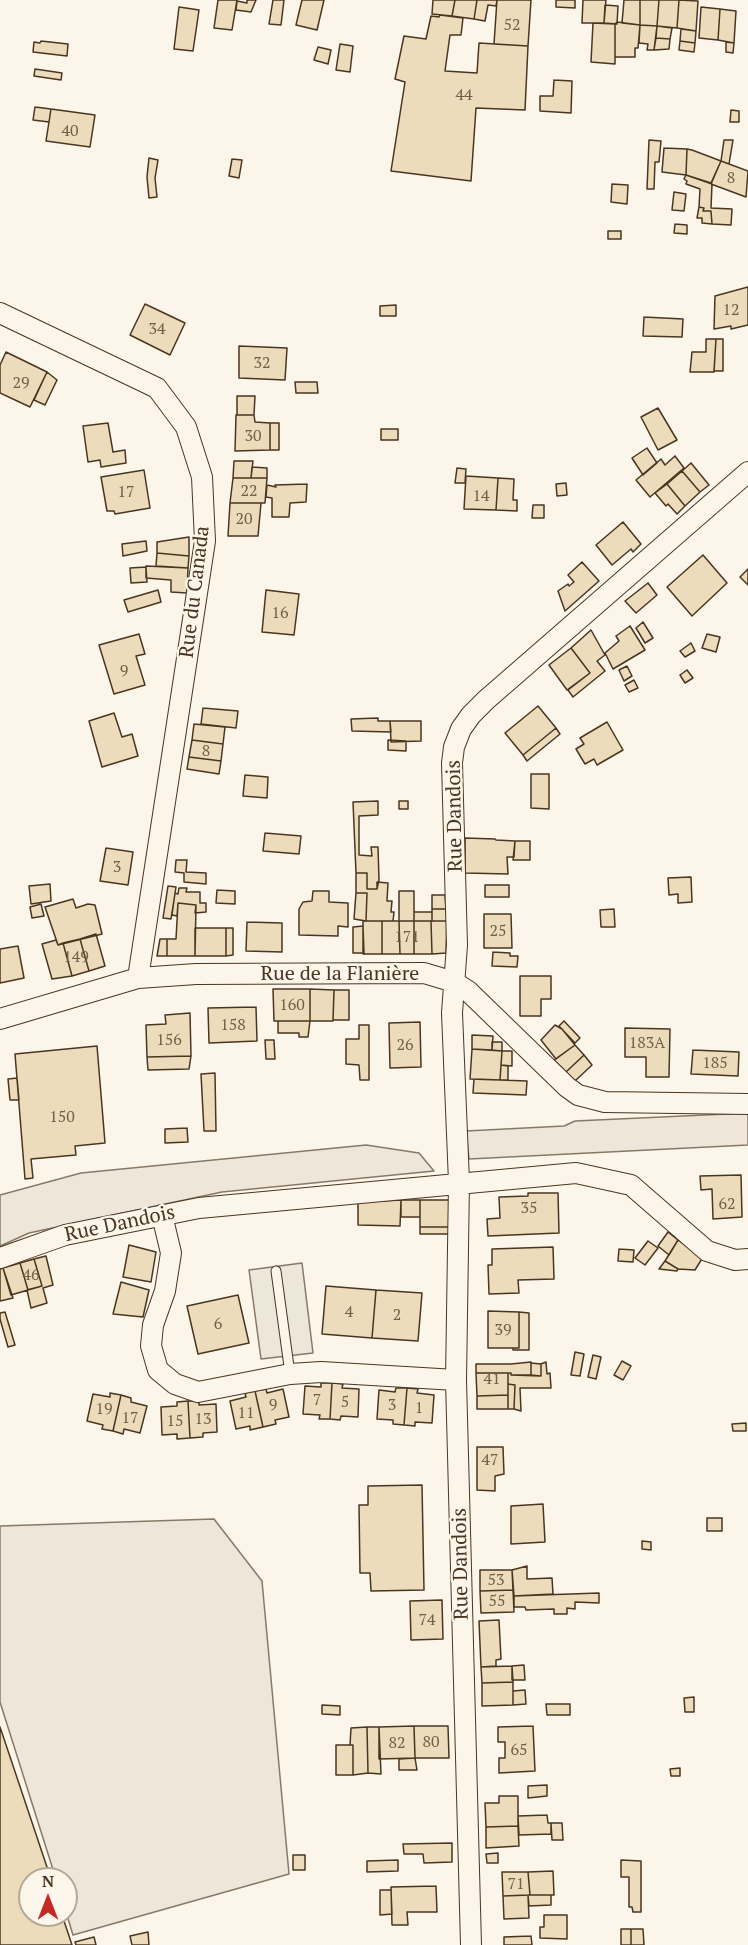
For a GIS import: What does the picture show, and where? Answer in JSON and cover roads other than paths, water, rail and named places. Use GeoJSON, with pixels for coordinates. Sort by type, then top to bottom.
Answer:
{"type":"FeatureCollection","features":[{"type":"Feature","properties":{"kind":"street","name":"Rue du Canada"},"geometry":{"type":"LineString","coordinates":[[0,314],[157,388],[186,427],[202,477],[205,541],[138,978]]}},
{"type":"Feature","properties":{"kind":"street","name":"Rue Dandois"},"geometry":{"type":"LineString","coordinates":[[471,1945],[456,1380],[459,1182],[452,1013],[457,945],[452,763],[454,747],[461,729],[486,700],[748,472]]}},
{"type":"Feature","properties":{"kind":"street","name":"Rue de la Flanière"},"geometry":{"type":"LineString","coordinates":[[0,1019],[138,978],[196,974],[424,973],[454,982],[482,1002],[567,1087],[578,1095],[605,1102],[748,1104]]}},
{"type":"Feature","properties":{"kind":"street"},"geometry":{"type":"LineString","coordinates":[[459,1182],[576,1173],[631,1185],[706,1251],[735,1260],[748,1259]]}},
{"type":"Feature","properties":{"kind":"street","name":"Rue Dandois"},"geometry":{"type":"LineString","coordinates":[[0,1258],[65,1235],[199,1208],[459,1182]]}},
{"type":"Feature","properties":{"kind":"street"},"geometry":{"type":"LineString","coordinates":[[162,1215],[171,1253],[165,1291],[153,1325],[151,1346],[158,1370],[175,1384],[198,1392],[290,1374],[321,1372],[456,1380]]}},
{"type":"Feature","properties":{"kind":"lane"},"geometry":{"type":"LineString","coordinates":[[276,1271],[290,1374]]}}]}
